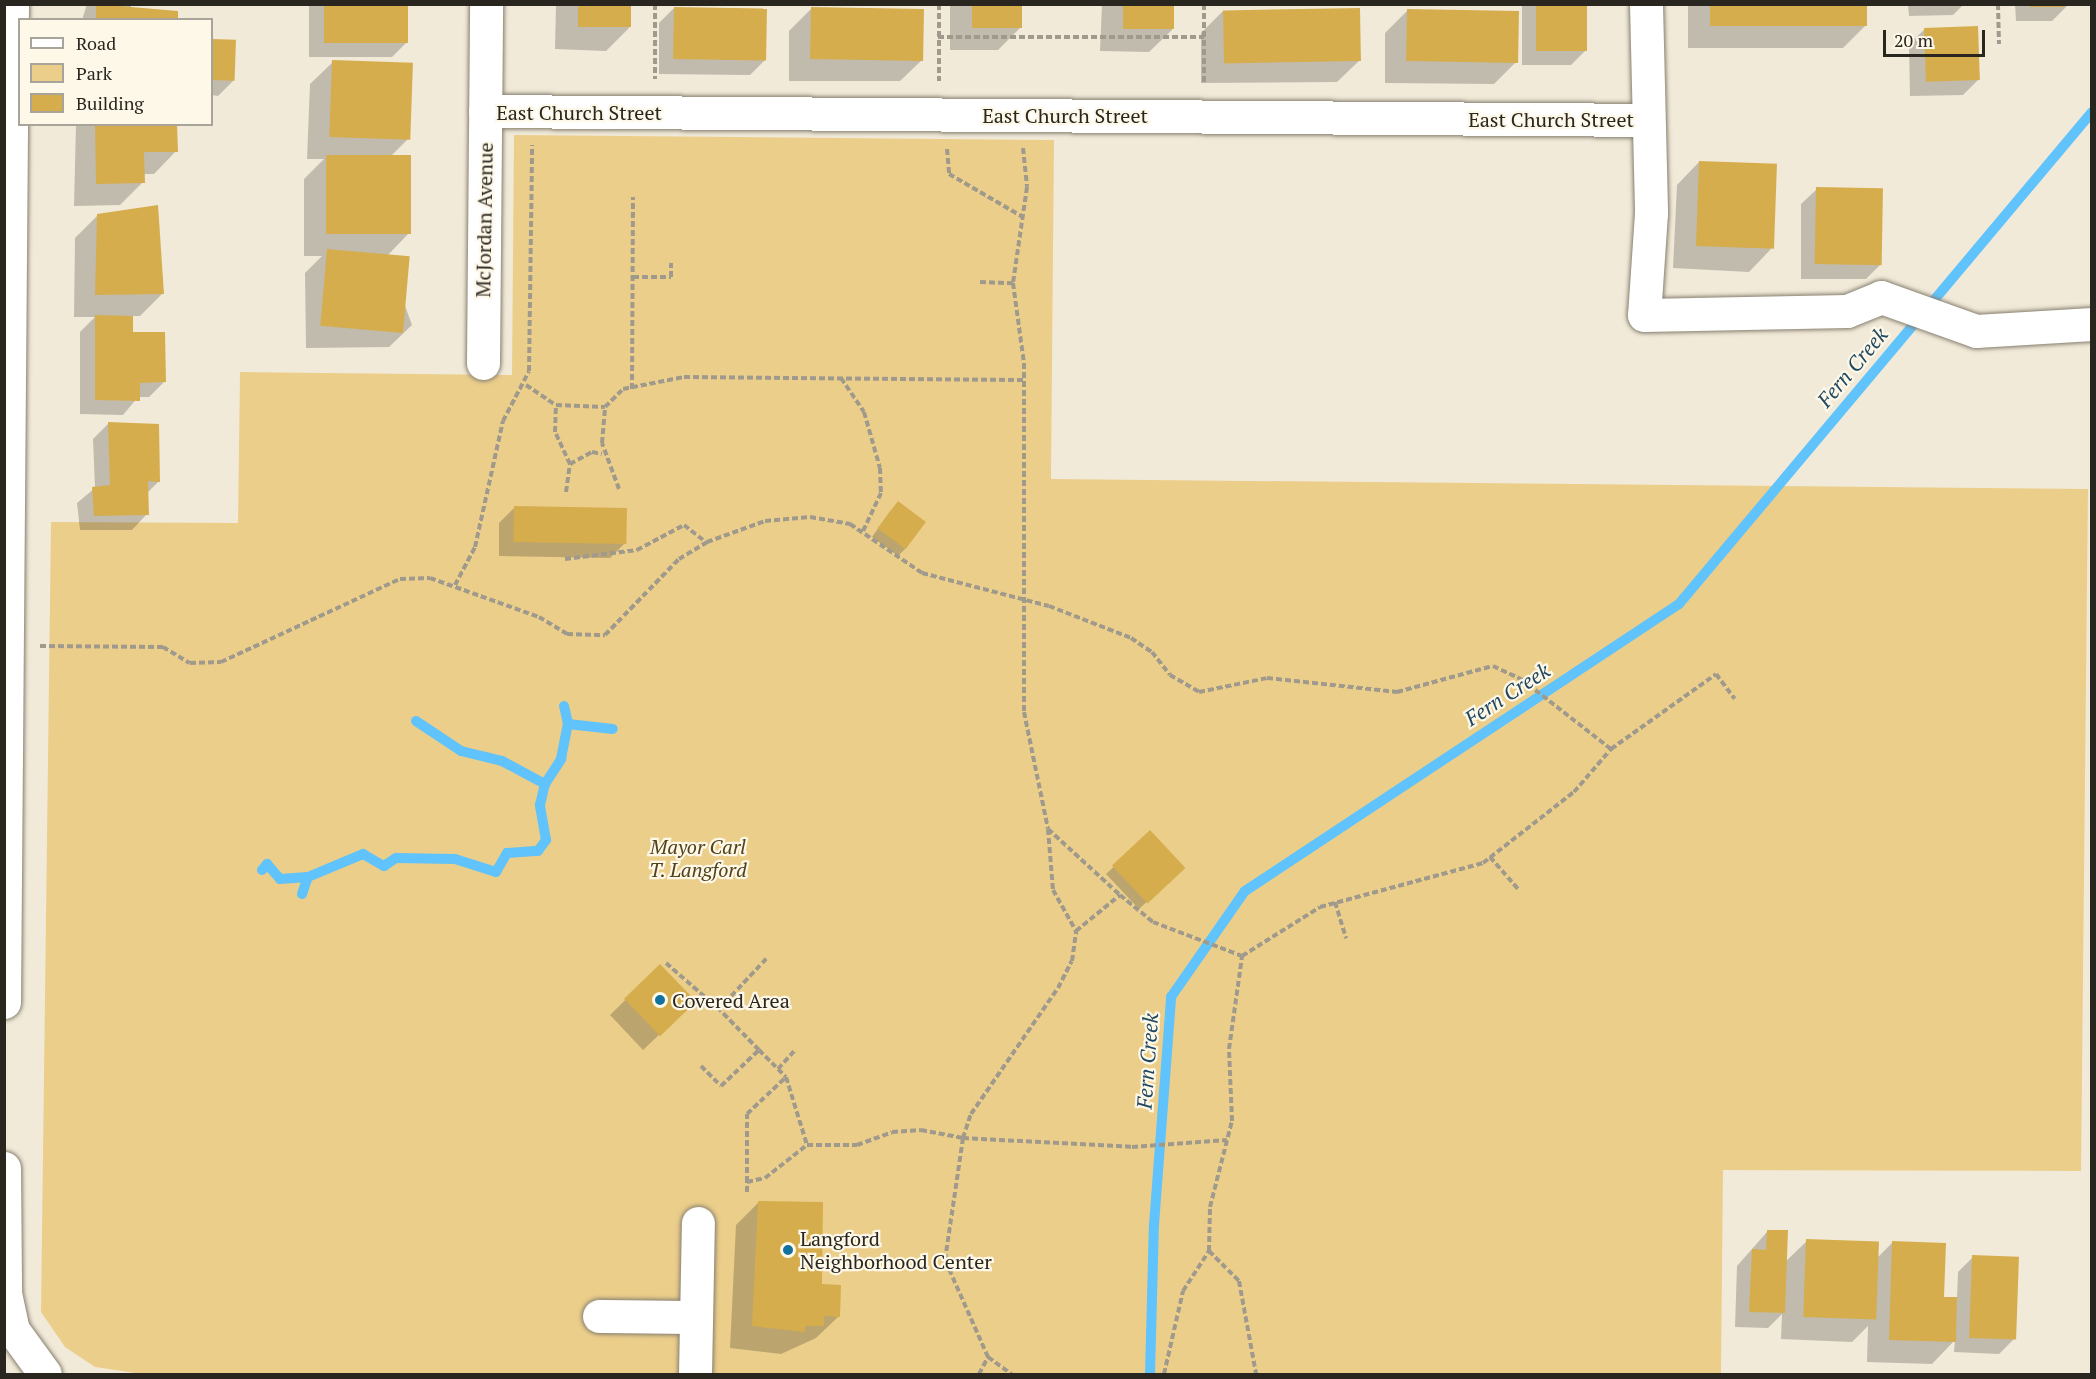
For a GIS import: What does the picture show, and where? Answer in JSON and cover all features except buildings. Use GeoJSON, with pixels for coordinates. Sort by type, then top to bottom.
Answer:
{"type":"FeatureCollection","features":[{"type":"Feature","properties":{"kind":"street"},"geometry":{"type":"LineString","coordinates":[[4,1002],[7,322],[12,4]]}},
{"type":"Feature","properties":{"kind":"street","name":"McJordan Avenue"},"geometry":{"type":"LineString","coordinates":[[483,363],[486,4]]}},
{"type":"Feature","properties":{"kind":"street"},"geometry":{"type":"LineString","coordinates":[[1646,4],[1646,120],[1651,213],[1644,315],[1847,311],[1881,297],[1976,331],[2091,324]]}},
{"type":"Feature","properties":{"kind":"street","name":"East Church Street"},"geometry":{"type":"LineString","coordinates":[[485,111],[1646,120]]}},
{"type":"Feature","properties":{"kind":"street"},"geometry":{"type":"LineString","coordinates":[[4,1168],[5,1293],[13,1330],[35,1371]]}},
{"type":"Feature","properties":{"kind":"street"},"geometry":{"type":"LineString","coordinates":[[695,1374],[698,1223]]}},
{"type":"Feature","properties":{"kind":"street"},"geometry":{"type":"LineString","coordinates":[[599,1316],[696,1317]]}},
{"type":"Feature","properties":{"kind":"path"},"geometry":{"type":"LineString","coordinates":[[655,4],[656,112]]}},
{"type":"Feature","properties":{"kind":"path"},"geometry":{"type":"LineString","coordinates":[[938,114],[939,4]]}},
{"type":"Feature","properties":{"kind":"path"},"geometry":{"type":"LineString","coordinates":[[1204,4],[1204,84]]}},
{"type":"Feature","properties":{"kind":"path"},"geometry":{"type":"LineString","coordinates":[[1998,4],[1999,44]]}},
{"type":"Feature","properties":{"kind":"path"},"geometry":{"type":"LineString","coordinates":[[938,37],[1204,37]]}},
{"type":"Feature","properties":{"kind":"path"},"geometry":{"type":"LineString","coordinates":[[1011,1374],[988,1357],[945,1260],[963,1138],[971,1114],[1058,988],[1072,961],[1076,931],[1053,890],[1048,829],[1024,712],[1024,380],[1013,283],[1027,187],[1022,136]]}},
{"type":"Feature","properties":{"kind":"path"},"geometry":{"type":"LineString","coordinates":[[946,146],[949,174],[1023,217]]}},
{"type":"Feature","properties":{"kind":"path"},"geometry":{"type":"LineString","coordinates":[[632,389],[633,197]]}},
{"type":"Feature","properties":{"kind":"path"},"geometry":{"type":"LineString","coordinates":[[633,277],[671,277],[671,263]]}},
{"type":"Feature","properties":{"kind":"path"},"geometry":{"type":"LineString","coordinates":[[980,282],[1013,283]]}},
{"type":"Feature","properties":{"kind":"path"},"geometry":{"type":"LineString","coordinates":[[602,454],[605,407],[623,389],[684,377],[1024,380]]}},
{"type":"Feature","properties":{"kind":"path"},"geometry":{"type":"LineString","coordinates":[[840,378],[864,412],[880,468],[881,493],[863,531]]}},
{"type":"Feature","properties":{"kind":"path"},"geometry":{"type":"LineString","coordinates":[[526,385],[556,405],[605,407]]}},
{"type":"Feature","properties":{"kind":"path"},"geometry":{"type":"LineString","coordinates":[[556,405],[555,432],[570,464],[566,492]]}},
{"type":"Feature","properties":{"kind":"path"},"geometry":{"type":"LineString","coordinates":[[570,464],[592,452],[602,454],[612,465],[619,489]]}},
{"type":"Feature","properties":{"kind":"path"},"geometry":{"type":"LineString","coordinates":[[40,646],[162,648],[190,663],[221,662],[400,579],[430,578],[539,617],[567,634],[605,635],[679,560],[707,542],[786,518],[827,519],[863,531],[922,573],[1024,602],[1131,638],[1170,675],[1199,692],[1267,678],[1397,692],[1493,666],[1521,679],[1611,749]]}},
{"type":"Feature","properties":{"kind":"path"},"geometry":{"type":"LineString","coordinates":[[565,559],[637,550],[684,525],[707,542]]}},
{"type":"Feature","properties":{"kind":"path"},"geometry":{"type":"LineString","coordinates":[[1164,1374],[1183,1291],[1209,1251],[1210,1207],[1232,1121],[1228,1049],[1242,956],[1299,916],[1335,902],[1491,857],[1574,792],[1611,749],[1716,674],[1735,699]]}},
{"type":"Feature","properties":{"kind":"path"},"geometry":{"type":"LineString","coordinates":[[1048,829],[1153,922],[1242,956]]}},
{"type":"Feature","properties":{"kind":"path"},"geometry":{"type":"LineString","coordinates":[[1491,857],[1519,890]]}},
{"type":"Feature","properties":{"kind":"path"},"geometry":{"type":"LineString","coordinates":[[1076,931],[1120,895]]}},
{"type":"Feature","properties":{"kind":"path"},"geometry":{"type":"LineString","coordinates":[[1335,902],[1346,938]]}},
{"type":"Feature","properties":{"kind":"path"},"geometry":{"type":"LineString","coordinates":[[719,1008],[766,959]]}},
{"type":"Feature","properties":{"kind":"path"},"geometry":{"type":"LineString","coordinates":[[666,963],[719,1008],[786,1077],[807,1145]]}},
{"type":"Feature","properties":{"kind":"path"},"geometry":{"type":"LineString","coordinates":[[701,1065],[721,1086],[759,1050]]}},
{"type":"Feature","properties":{"kind":"path"},"geometry":{"type":"LineString","coordinates":[[778,1069],[795,1050]]}},
{"type":"Feature","properties":{"kind":"path"},"geometry":{"type":"LineString","coordinates":[[747,1192],[747,1114],[786,1077]]}},
{"type":"Feature","properties":{"kind":"path"},"geometry":{"type":"LineString","coordinates":[[747,1182],[765,1178],[807,1145],[858,1145],[892,1132],[921,1130],[963,1138],[1132,1147],[1227,1140]]}},
{"type":"Feature","properties":{"kind":"path"},"geometry":{"type":"LineString","coordinates":[[1209,1251],[1239,1281],[1256,1374]]}},
{"type":"Feature","properties":{"kind":"path"},"geometry":{"type":"LineString","coordinates":[[979,1374],[988,1357]]}},
{"type":"Feature","properties":{"kind":"green space","name":"Mayor Carl T. Langford"},"geometry":{"type":"Polygon","coordinates":[[[514,135],[1054,140],[1051,479],[2088,489],[2081,1171],[1723,1170],[1721,1374],[135,1373],[95,1367],[65,1347],[41,1312],[51,522],[238,523],[240,372],[512,375],[514,135]]]}},
{"type":"Feature","properties":{"kind":"waterway","name":"Fern Creek"},"geometry":{"type":"LineString","coordinates":[[1150,1374],[1154,1225],[1171,997],[1245,891],[1679,604],[2092,112]]}},
{"type":"Feature","properties":{"kind":"waterway"},"geometry":{"type":"LineString","coordinates":[[564,706],[568,724]]}},
{"type":"Feature","properties":{"kind":"waterway"},"geometry":{"type":"LineString","coordinates":[[416,721],[461,751],[502,761],[545,784]]}},
{"type":"Feature","properties":{"kind":"waterway"},"geometry":{"type":"LineString","coordinates":[[302,894],[308,877],[363,854],[384,866],[396,858],[455,859],[496,872],[507,853],[538,851],[546,840],[540,805],[545,784],[561,759],[568,724],[613,729]]}},
{"type":"Feature","properties":{"kind":"waterway"},"geometry":{"type":"LineString","coordinates":[[262,870],[267,864],[280,879],[308,877]]}},
{"type":"Feature","properties":{"kind":"place","name":"Covered Area"},"geometry":{"type":"Point","coordinates":[660,1000]}},
{"type":"Feature","properties":{"kind":"place","name":"Langford Neighborhood Center"},"geometry":{"type":"Point","coordinates":[788,1250]}}]}
